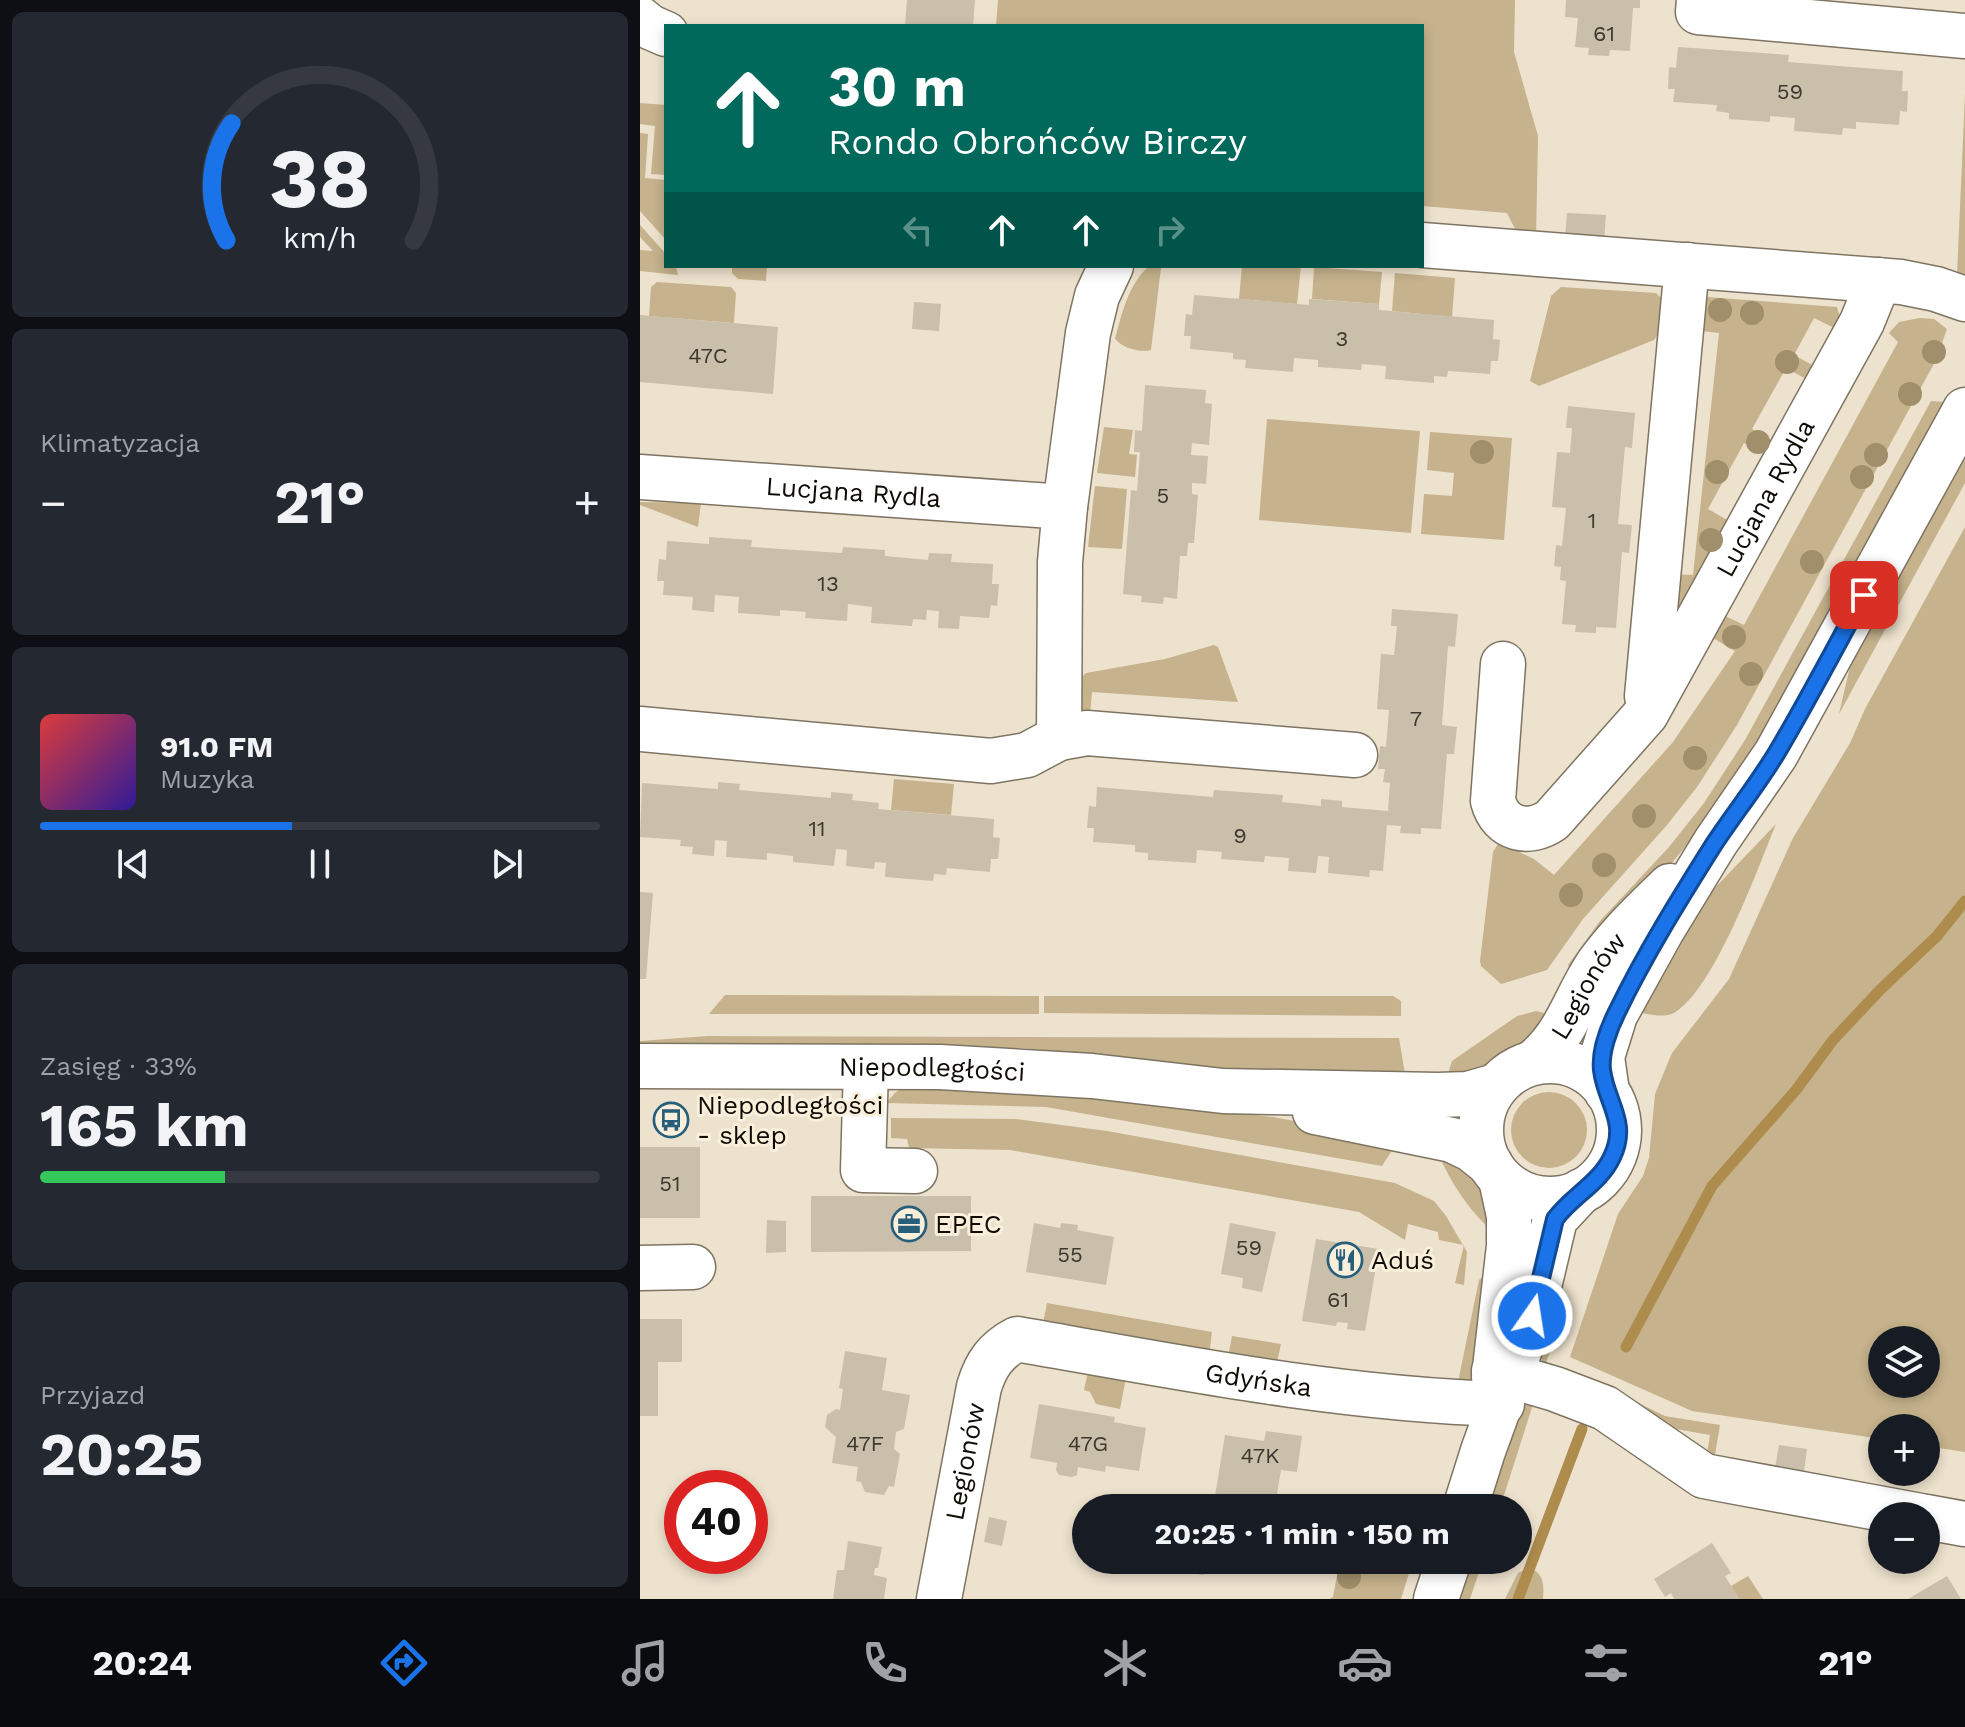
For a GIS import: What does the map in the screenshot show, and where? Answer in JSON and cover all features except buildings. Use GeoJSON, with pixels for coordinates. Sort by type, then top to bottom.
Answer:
{"type":"FeatureCollection","features":[{"type":"Feature","properties":{"kind":"street"},"geometry":{"type":"LineString","coordinates":[[1699,0],[1698,12],[1965,36]]}},
{"type":"Feature","properties":{"kind":"street"},"geometry":{"type":"LineString","coordinates":[[640,19],[664,33]]}},
{"type":"Feature","properties":{"kind":"street"},"geometry":{"type":"LineString","coordinates":[[1424,245],[1879,280],[1936,289],[1965,299]]}},
{"type":"Feature","properties":{"kind":"street"},"geometry":{"type":"LineString","coordinates":[[1646,714],[1687,265]]}},
{"type":"Feature","properties":{"kind":"street"},"geometry":{"type":"LineString","coordinates":[[1059,738],[1060,562],[1065,507],[1088,333],[1097,296],[1110,268]]}},
{"type":"Feature","properties":{"kind":"street","name":"Lucjana Rydla"},"geometry":{"type":"LineString","coordinates":[[1503,664],[1493,801],[1500,817],[1517,828],[1533,829],[1552,820],[1646,714],[1862,322],[1879,280]]}},
{"type":"Feature","properties":{"kind":"street","name":"Legionów"},"geometry":{"type":"LineString","coordinates":[[1607,1092],[1602,1057],[1615,1015],[1715,843],[1776,754],[1965,410]]}},
{"type":"Feature","properties":{"kind":"street","name":"Lucjana Rydla"},"geometry":{"type":"LineString","coordinates":[[640,477],[1065,507]]}},
{"type":"Feature","properties":{"kind":"street"},"geometry":{"type":"LineString","coordinates":[[640,729],[991,761],[1027,755],[1059,738],[1087,733],[1355,755]]}},
{"type":"Feature","properties":{"kind":"street","name":"Legionów"},"geometry":{"type":"LineString","coordinates":[[1534,1062],[1557,1040],[1597,966],[1625,930],[1715,843]]}},
{"type":"Feature","properties":{"kind":"street"},"geometry":{"type":"LineString","coordinates":[[1469,1494],[1499,1388],[1509,1246],[1509,1216],[1496,1172],[1484,1150],[1481,1123],[1484,1109],[1496,1086],[1508,1074],[1534,1062],[1565,1063],[1582,1068],[1596,1078],[1615,1106],[1618,1122],[1614,1153],[1607,1168],[1555,1219],[1532,1316],[1499,1388]]}},
{"type":"Feature","properties":{"kind":"street","name":"Niepodległości"},"geometry":{"type":"LineString","coordinates":[[640,1066],[1009,1070],[1223,1091],[1438,1095],[1468,1094],[1496,1086]]}},
{"type":"Feature","properties":{"kind":"street"},"geometry":{"type":"LineString","coordinates":[[866,1067],[863,1170],[915,1171]]}},
{"type":"Feature","properties":{"kind":"street","name":"Niepodległości"},"geometry":{"type":"LineString","coordinates":[[1223,1091],[1452,1140],[1471,1149],[1496,1172]]}},
{"type":"Feature","properties":{"kind":"street"},"geometry":{"type":"LineString","coordinates":[[1496,1172],[1527,1195],[1555,1198],[1581,1191]]}},
{"type":"Feature","properties":{"kind":"street"},"geometry":{"type":"LineString","coordinates":[[640,1268],[693,1267]]}},
{"type":"Feature","properties":{"kind":"street","name":"Legionów"},"geometry":{"type":"LineString","coordinates":[[939,1599],[984,1370],[1002,1347],[1017,1339]]}},
{"type":"Feature","properties":{"kind":"street","name":"Gdyńska"},"geometry":{"type":"LineString","coordinates":[[1017,1339],[1274,1384],[1499,1388],[1605,1408],[1704,1476],[1868,1506]]}},
{"type":"Feature","properties":{"kind":"street","name":"Gdyńska"},"geometry":{"type":"LineString","coordinates":[[1940,1519],[1965,1524]]}},
{"type":"Feature","properties":{"kind":"street"},"geometry":{"type":"LineString","coordinates":[[1436,1599],[1444,1574]]}},
{"type":"Feature","properties":{"kind":"shaded area"},"geometry":{"type":"Polygon","coordinates":[[[998,0],[1515,0],[1514,52],[1538,136],[1536,240],[1520,239],[1507,213],[1424,206],[1424,24],[996,24],[998,0]]]}},
{"type":"Feature","properties":{"kind":"shaded area"},"geometry":{"type":"Polygon","coordinates":[[[1965,94],[1965,277],[1957,275],[1965,94]]]}},
{"type":"Feature","properties":{"kind":"shaded area"},"geometry":{"type":"Polygon","coordinates":[[[640,103],[664,105],[664,175],[651,174],[655,126],[640,124],[640,103]]]}},
{"type":"Feature","properties":{"kind":"shaded area"},"geometry":{"type":"Polygon","coordinates":[[[640,133],[648,134],[645,178],[664,180],[664,238],[640,211],[640,133]]]}},
{"type":"Feature","properties":{"kind":"shaded area"},"geometry":{"type":"Polygon","coordinates":[[[640,225],[664,252],[664,268],[676,268],[678,275],[640,271],[640,250],[653,251],[640,237],[640,225]]]}},
{"type":"Feature","properties":{"kind":"shaded area"},"geometry":{"type":"Polygon","coordinates":[[[732,268],[767,268],[766,281],[738,279],[732,268]]]}},
{"type":"Feature","properties":{"kind":"shaded area"},"geometry":{"type":"Polygon","coordinates":[[[1147,268],[1161,268],[1151,350],[1142,351],[1127,347],[1115,339],[1123,309],[1147,268]]]}},
{"type":"Feature","properties":{"kind":"shaded area"},"geometry":{"type":"Polygon","coordinates":[[[1242,268],[1301,268],[1297,304],[1239,299],[1242,268]]]}},
{"type":"Feature","properties":{"kind":"shaded area"},"geometry":{"type":"Polygon","coordinates":[[[1314,268],[1382,272],[1379,304],[1312,299],[1314,268]]]}},
{"type":"Feature","properties":{"kind":"shaded area"},"geometry":{"type":"Polygon","coordinates":[[[1395,273],[1455,278],[1452,317],[1392,311],[1395,273]]]}},
{"type":"Feature","properties":{"kind":"shaded area"},"geometry":{"type":"Polygon","coordinates":[[[657,282],[731,287],[736,293],[734,323],[649,316],[651,287],[657,282]]]}},
{"type":"Feature","properties":{"kind":"shaded area"},"geometry":{"type":"Polygon","coordinates":[[[1561,287],[1656,293],[1663,300],[1659,333],[1654,340],[1539,386],[1530,381],[1551,296],[1561,287]]]}},
{"type":"Feature","properties":{"kind":"shaded area"},"geometry":{"type":"Polygon","coordinates":[[[1694,296],[1837,307],[1840,317],[1836,329],[1814,318],[1794,355],[1814,366],[1808,380],[1786,368],[1752,429],[1773,441],[1766,455],[1744,443],[1708,509],[1729,521],[1667,643],[1671,574],[1693,575],[1719,333],[1692,330],[1694,296]]]}},
{"type":"Feature","properties":{"kind":"shaded area"},"geometry":{"type":"Polygon","coordinates":[[[1934,319],[1947,329],[1936,360],[1737,725],[1697,787],[1583,919],[1547,970],[1501,984],[1481,966],[1480,961],[1493,852],[1498,844],[1534,859],[1554,875],[1673,742],[1735,651],[1706,634],[1719,613],[1744,625],[1898,342],[1889,333],[1899,322],[1934,319]]]}},
{"type":"Feature","properties":{"kind":"shaded area"},"geometry":{"type":"Polygon","coordinates":[[[1931,401],[1947,402],[1765,732],[1725,795],[1574,983],[1568,965],[1600,921],[1669,847],[1704,803],[1745,740],[1931,401]]]}},
{"type":"Feature","properties":{"kind":"shaded area"},"geometry":{"type":"Polygon","coordinates":[[[1267,419],[1420,431],[1411,533],[1259,520],[1267,419]]]}},
{"type":"Feature","properties":{"kind":"shaded area"},"geometry":{"type":"Polygon","coordinates":[[[1104,427],[1133,430],[1129,454],[1137,455],[1135,477],[1097,473],[1104,427]]]}},
{"type":"Feature","properties":{"kind":"shaded area"},"geometry":{"type":"Polygon","coordinates":[[[1430,432],[1512,438],[1504,540],[1421,534],[1424,494],[1452,496],[1454,473],[1427,470],[1430,432]]]}},
{"type":"Feature","properties":{"kind":"shaded area"},"geometry":{"type":"Polygon","coordinates":[[[1965,452],[1965,483],[1839,714],[1852,658],[1965,452]]]}},
{"type":"Feature","properties":{"kind":"shaded area"},"geometry":{"type":"Polygon","coordinates":[[[1095,486],[1127,489],[1122,549],[1088,547],[1095,486]]]}},
{"type":"Feature","properties":{"kind":"shaded area"},"geometry":{"type":"Polygon","coordinates":[[[640,502],[701,503],[698,527],[640,505],[640,502]]]}},
{"type":"Feature","properties":{"kind":"shaded area"},"geometry":{"type":"Polygon","coordinates":[[[1965,527],[1965,1452],[1940,1448],[1940,1414],[1868,1414],[1868,1437],[1692,1411],[1570,1357],[1618,1214],[1643,1176],[1649,1158],[1655,1094],[1672,1053],[1729,979],[1793,838],[1850,743],[1865,709],[1965,527]]]}},
{"type":"Feature","properties":{"kind":"shaded area"},"geometry":{"type":"Polygon","coordinates":[[[1214,645],[1218,647],[1238,702],[1092,692],[1090,715],[1079,712],[1078,680],[1086,673],[1165,659],[1214,645]]]}},
{"type":"Feature","properties":{"kind":"shaded area"},"geometry":{"type":"Polygon","coordinates":[[[894,779],[954,784],[951,815],[891,810],[894,779]]]}},
{"type":"Feature","properties":{"kind":"shaded area"},"geometry":{"type":"Polygon","coordinates":[[[1776,824],[1719,955],[1689,1000],[1674,1013],[1664,1016],[1631,1011],[1688,916],[1776,824]]]}},
{"type":"Feature","properties":{"kind":"shaded area"},"geometry":{"type":"Polygon","coordinates":[[[725,995],[1039,996],[1039,1014],[709,1014],[725,995]]]}},
{"type":"Feature","properties":{"kind":"shaded area"},"geometry":{"type":"Polygon","coordinates":[[[1044,996],[1393,996],[1401,1001],[1401,1016],[1044,1013],[1044,996]]]}},
{"type":"Feature","properties":{"kind":"shaded area"},"geometry":{"type":"Polygon","coordinates":[[[1536,1011],[1548,1014],[1517,1054],[1492,1069],[1445,1084],[1452,1061],[1517,1016],[1536,1011]]]}},
{"type":"Feature","properties":{"kind":"shaded area"},"geometry":{"type":"Polygon","coordinates":[[[708,1036],[1399,1038],[1406,1080],[1210,1070],[1023,1048],[640,1045],[640,1041],[708,1036]]]}},
{"type":"Feature","properties":{"kind":"shaded area"},"geometry":{"type":"Polygon","coordinates":[[[907,1086],[1036,1089],[1273,1117],[1398,1141],[1382,1166],[1046,1107],[886,1103],[907,1086]]]}},
{"type":"Feature","properties":{"kind":"shaded area"},"geometry":{"type":"Polygon","coordinates":[[[1549,1092],[1564,1095],[1576,1103],[1584,1115],[1587,1130],[1584,1145],[1576,1157],[1564,1165],[1549,1168],[1534,1165],[1522,1157],[1514,1145],[1511,1130],[1514,1115],[1522,1103],[1534,1095],[1549,1092]]]}},
{"type":"Feature","properties":{"kind":"shaded area"},"geometry":{"type":"Polygon","coordinates":[[[891,1118],[1016,1119],[1107,1131],[1395,1183],[1434,1201],[1463,1245],[1439,1240],[1438,1232],[1408,1224],[1405,1240],[1359,1212],[1010,1150],[909,1148],[907,1139],[891,1138],[891,1118]]]}},
{"type":"Feature","properties":{"kind":"shaded area"},"geometry":{"type":"Polygon","coordinates":[[[1438,1153],[1483,1179],[1497,1235],[1463,1198],[1438,1153]]]}},
{"type":"Feature","properties":{"kind":"shaded area"},"geometry":{"type":"Polygon","coordinates":[[[1464,1246],[1467,1252],[1464,1285],[1455,1283],[1464,1246]]]}},
{"type":"Feature","properties":{"kind":"shaded area"},"geometry":{"type":"Polygon","coordinates":[[[1485,1275],[1475,1384],[1456,1392],[1479,1280],[1485,1275]]]}},
{"type":"Feature","properties":{"kind":"shaded area"},"geometry":{"type":"Polygon","coordinates":[[[1552,1282],[1566,1303],[1545,1366],[1538,1352],[1552,1282]]]}},
{"type":"Feature","properties":{"kind":"shaded area"},"geometry":{"type":"Polygon","coordinates":[[[1047,1303],[1212,1332],[1208,1365],[1040,1338],[1047,1303]]]}},
{"type":"Feature","properties":{"kind":"shaded area"},"geometry":{"type":"Polygon","coordinates":[[[1232,1336],[1281,1344],[1274,1376],[1226,1368],[1232,1336]]]}},
{"type":"Feature","properties":{"kind":"shaded area"},"geometry":{"type":"Polygon","coordinates":[[[1089,1367],[1127,1373],[1120,1409],[1096,1404],[1090,1392],[1084,1390],[1089,1367]]]}},
{"type":"Feature","properties":{"kind":"shaded area"},"geometry":{"type":"Polygon","coordinates":[[[1566,1368],[1665,1416],[1720,1425],[1714,1461],[1706,1461],[1710,1435],[1659,1426],[1565,1375],[1566,1368]]]}},
{"type":"Feature","properties":{"kind":"shaded area"},"geometry":{"type":"Polygon","coordinates":[[[1534,1401],[1504,1494],[1491,1494],[1521,1404],[1534,1401]]]}},
{"type":"Feature","properties":{"kind":"shaded area"},"geometry":{"type":"Polygon","coordinates":[[[1532,1568],[1538,1573],[1542,1580],[1543,1599],[1505,1599],[1518,1574],[1532,1574],[1532,1568]]]}},
{"type":"Feature","properties":{"kind":"shaded area"},"geometry":{"type":"Polygon","coordinates":[[[1337,1574],[1409,1574],[1401,1599],[1329,1599],[1333,1597],[1337,1574]]]}},
{"type":"Feature","properties":{"kind":"shaded area"},"geometry":{"type":"Polygon","coordinates":[[[1465,1574],[1478,1574],[1470,1599],[1457,1599],[1465,1574]]]}},
{"type":"Feature","properties":{"kind":"shaded area"},"geometry":{"type":"Polygon","coordinates":[[[1748,1576],[1763,1599],[1739,1599],[1731,1586],[1748,1576]]]}},
{"type":"Feature","properties":{"kind":"waterway"},"geometry":{"type":"LineString","coordinates":[[1626,1347],[1712,1186],[1796,1090],[1833,1040],[1937,936],[1965,901]]}},
{"type":"Feature","properties":{"kind":"waterway"},"geometry":{"type":"LineString","coordinates":[[1518,1599],[1582,1429]]}},
{"type":"Feature","properties":{"kind":"place","name":"Niepodległości - sklep"},"geometry":{"type":"Point","coordinates":[671,1120]}},
{"type":"Feature","properties":{"kind":"place","name":"EPEC"},"geometry":{"type":"Point","coordinates":[909,1224]}},
{"type":"Feature","properties":{"kind":"place","name":"Aduś"},"geometry":{"type":"Point","coordinates":[1345,1260]}},
{"type":"Feature","properties":{"kind":"route"},"geometry":{"type":"LineString","coordinates":[[1532,1316],[1555,1219],[1607,1168],[1614,1153],[1618,1122],[1615,1106],[1607,1092],[1602,1057],[1615,1015],[1715,843],[1776,754],[1864,595]]}}]}
